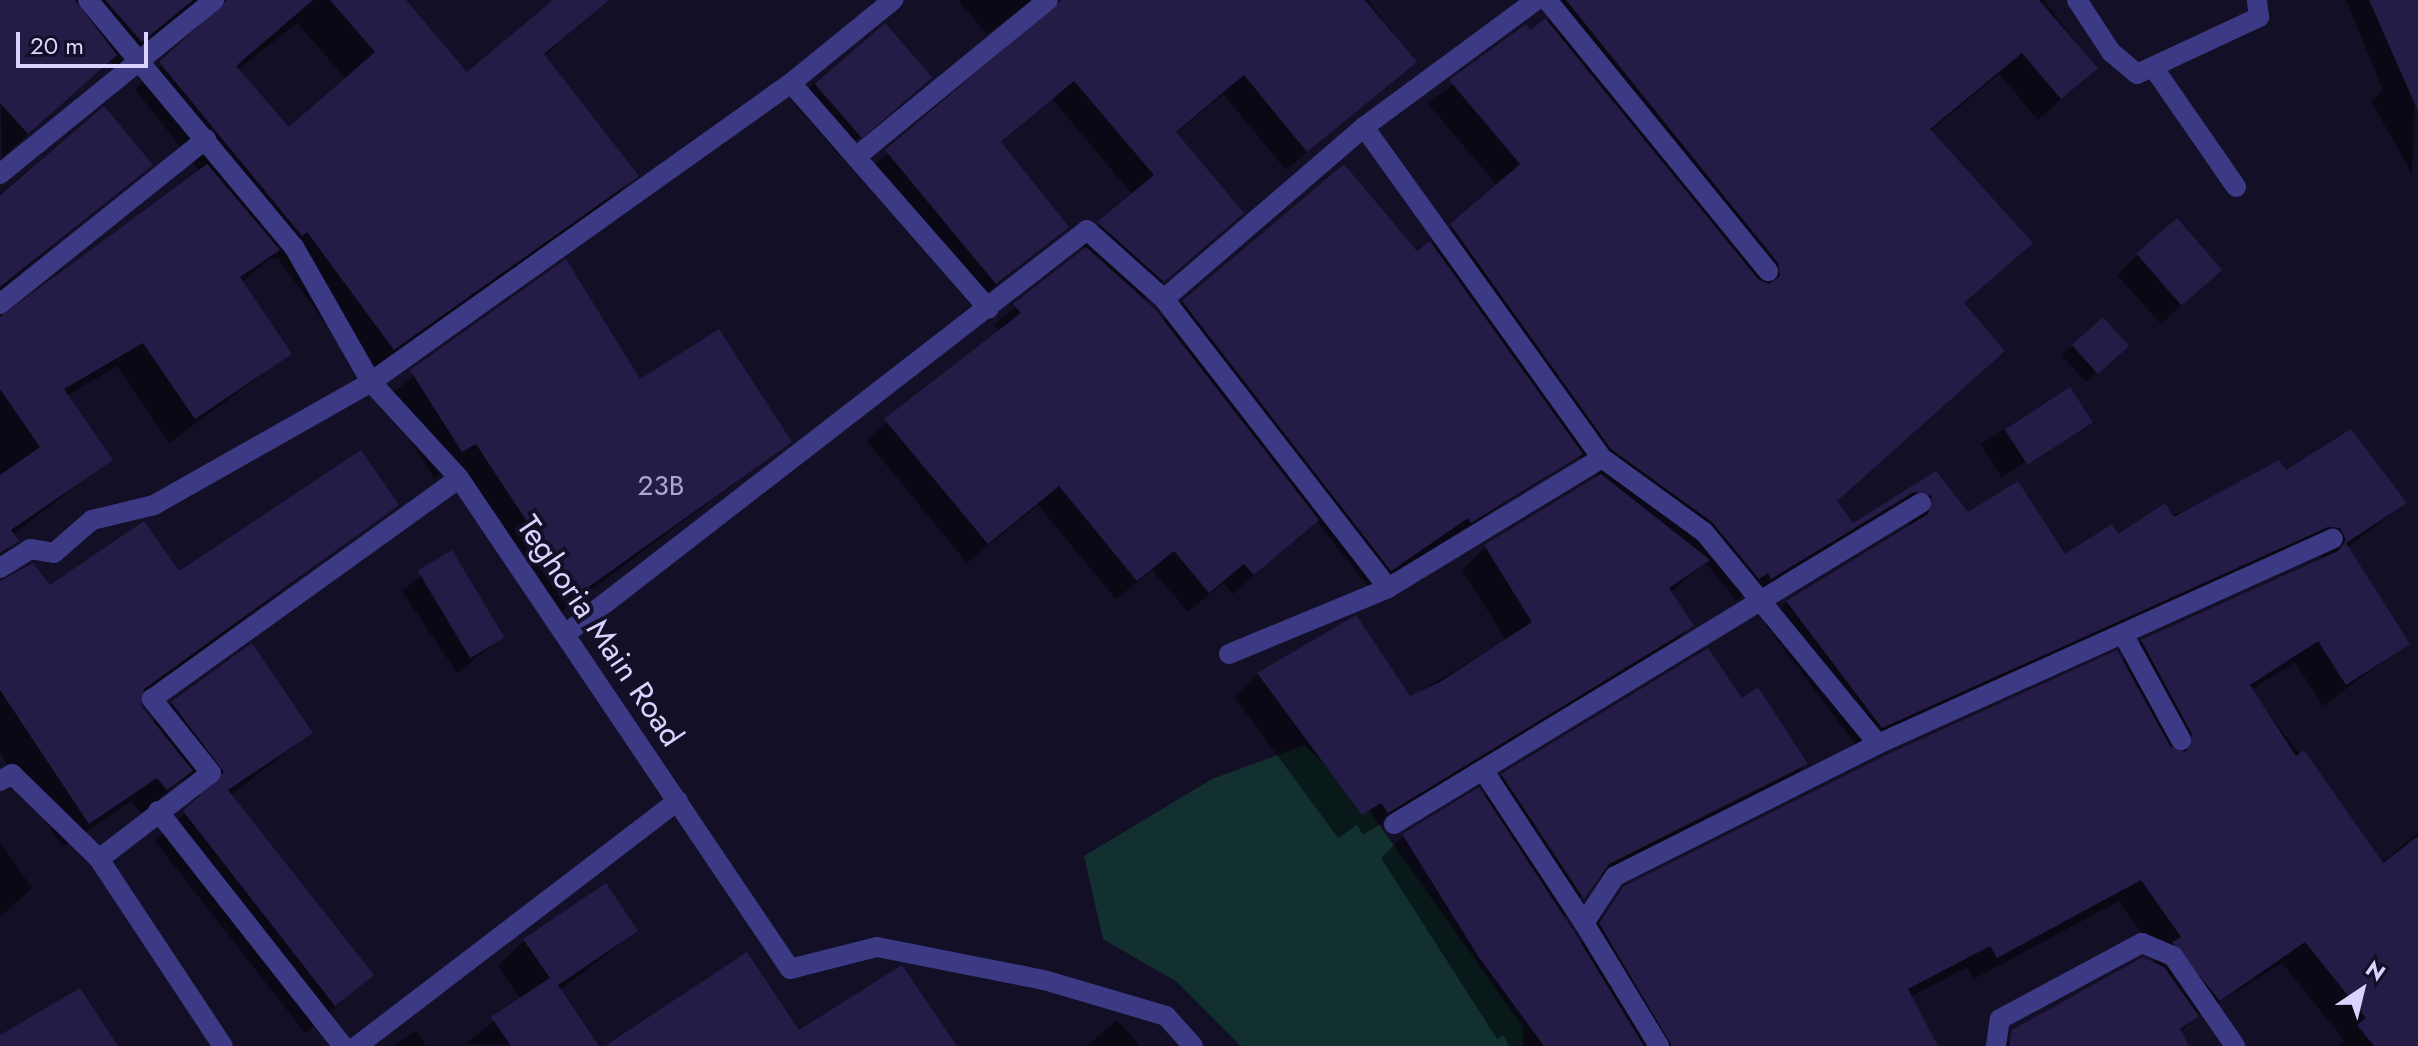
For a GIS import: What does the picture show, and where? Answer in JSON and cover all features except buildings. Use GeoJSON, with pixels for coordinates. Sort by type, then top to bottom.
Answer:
{"type":"FeatureCollection","features":[{"type":"Feature","properties":{"kind":"street","name":"Teghoria Main Road"},"geometry":{"type":"LineString","coordinates":[[88,0],[142,60],[294,247],[371,382],[459,478],[568,632],[790,969],[892,950],[1044,980],[1166,1016],[1193,1046]]}},
{"type":"Feature","properties":{"kind":"street"},"geometry":{"type":"LineString","coordinates":[[0,174],[214,0]]}},
{"type":"Feature","properties":{"kind":"street"},"geometry":{"type":"LineString","coordinates":[[0,568],[30,549],[54,553],[92,520],[154,505],[371,382],[791,83],[893,0]]}},
{"type":"Feature","properties":{"kind":"street"},"geometry":{"type":"LineString","coordinates":[[856,157],[1048,0]]}},
{"type":"Feature","properties":{"kind":"street"},"geometry":{"type":"LineString","coordinates":[[1164,299],[1364,127],[1536,0]]}},
{"type":"Feature","properties":{"kind":"street"},"geometry":{"type":"LineString","coordinates":[[1547,0],[1768,271]]}},
{"type":"Feature","properties":{"kind":"street"},"geometry":{"type":"LineString","coordinates":[[2077,0],[2111,52],[2137,74],[2259,17],[2257,0]]}},
{"type":"Feature","properties":{"kind":"street"},"geometry":{"type":"LineString","coordinates":[[2153,67],[2236,187]]}},
{"type":"Feature","properties":{"kind":"street"},"geometry":{"type":"LineString","coordinates":[[791,83],[989,309]]}},
{"type":"Feature","properties":{"kind":"street"},"geometry":{"type":"LineString","coordinates":[[1364,127],[1602,458],[1704,532],[1764,597],[1878,744]]}},
{"type":"Feature","properties":{"kind":"street"},"geometry":{"type":"LineString","coordinates":[[0,304],[206,139]]}},
{"type":"Feature","properties":{"kind":"street"},"geometry":{"type":"LineString","coordinates":[[568,632],[989,309],[1087,230],[1164,299],[1388,588]]}},
{"type":"Feature","properties":{"kind":"street"},"geometry":{"type":"LineString","coordinates":[[1229,654],[1388,588],[1602,458]]}},
{"type":"Feature","properties":{"kind":"street"},"geometry":{"type":"LineString","coordinates":[[99,859],[211,773],[152,699],[459,478]]}},
{"type":"Feature","properties":{"kind":"street"},"geometry":{"type":"LineString","coordinates":[[1394,824],[1921,503]]}},
{"type":"Feature","properties":{"kind":"street"},"geometry":{"type":"LineString","coordinates":[[1584,923],[1615,876],[1638,860],[1878,744],[2333,539]]}},
{"type":"Feature","properties":{"kind":"street"},"geometry":{"type":"LineString","coordinates":[[2123,634],[2181,740]]}},
{"type":"Feature","properties":{"kind":"street"},"geometry":{"type":"LineString","coordinates":[[1483,770],[1584,923],[1659,1046]]}},
{"type":"Feature","properties":{"kind":"street"},"geometry":{"type":"LineString","coordinates":[[0,781],[12,774],[99,859],[223,1046]]}},
{"type":"Feature","properties":{"kind":"street"},"geometry":{"type":"LineString","coordinates":[[357,1046],[678,801]]}},
{"type":"Feature","properties":{"kind":"street"},"geometry":{"type":"LineString","coordinates":[[158,811],[343,1046]]}},
{"type":"Feature","properties":{"kind":"street"},"geometry":{"type":"LineString","coordinates":[[1996,1046],[2000,1019],[2142,943],[2173,956],[2235,1046]]}},
{"type":"Feature","properties":{"kind":"green space"},"geometry":{"type":"Polygon","coordinates":[[[1305,745],[1368,809],[1523,1027],[1523,1046],[1241,1046],[1177,982],[1103,939],[1084,856],[1212,779],[1305,745]]]}}]}
